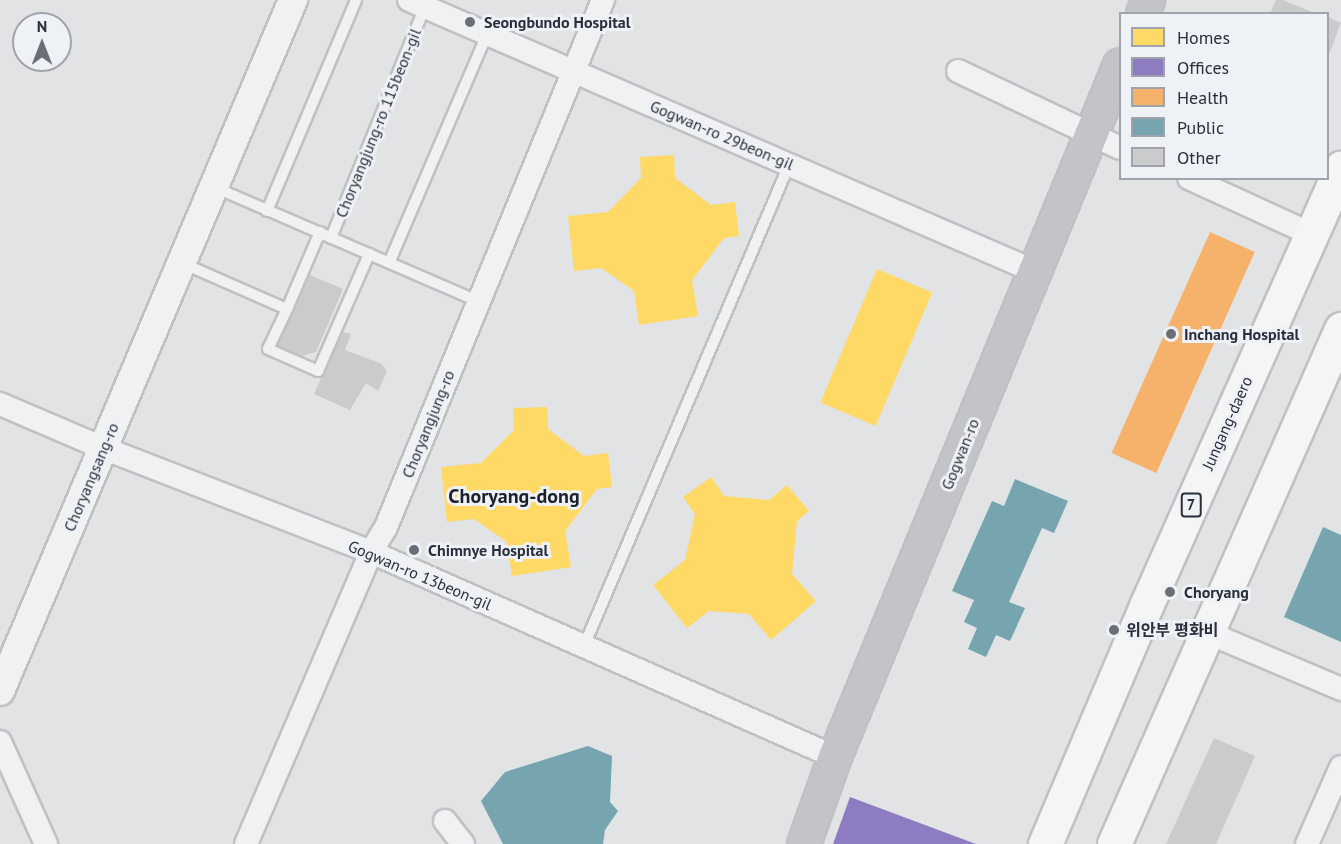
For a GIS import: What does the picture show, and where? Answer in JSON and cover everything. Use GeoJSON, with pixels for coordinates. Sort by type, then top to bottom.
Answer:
{"type":"FeatureCollection","features":[{"type":"Feature","properties":{"kind":"main road","name":"Gogwan-ro"},"geometry":{"type":"LineString","coordinates":[[804,844],[835,757],[1119,67]]}},
{"type":"Feature","properties":{"kind":"main road","name":"Jungang-daero"},"geometry":{"type":"LineString","coordinates":[[1045,844],[1146,606],[1341,167]]}},
{"type":"Feature","properties":{"kind":"main road"},"geometry":{"type":"LineString","coordinates":[[1114,844],[1341,329]]}},
{"type":"Feature","properties":{"kind":"street","name":"Choryangsang-ro"},"geometry":{"type":"LineString","coordinates":[[0,691],[293,0]]}},
{"type":"Feature","properties":{"kind":"street","name":"Choryangjung-ro"},"geometry":{"type":"LineString","coordinates":[[246,844],[371,552],[386,527],[572,70],[603,0]]}},
{"type":"Feature","properties":{"kind":"street","name":"Gogwan-ro 29beon-gil"},"geometry":{"type":"LineString","coordinates":[[417,4],[1034,271]]}},
{"type":"Feature","properties":{"kind":"street"},"geometry":{"type":"LineString","coordinates":[[958,71],[1119,148]]}},
{"type":"Feature","properties":{"kind":"street"},"geometry":{"type":"LineString","coordinates":[[1193,180],[1311,234]]}},
{"type":"Feature","properties":{"kind":"street","name":"Gogwan-ro 13beon-gil"},"geometry":{"type":"LineString","coordinates":[[0,404],[103,448],[371,552],[835,757]]}},
{"type":"Feature","properties":{"kind":"street"},"geometry":{"type":"LineString","coordinates":[[1206,632],[1341,689]]}},
{"type":"Feature","properties":{"kind":"street"},"geometry":{"type":"LineString","coordinates":[[0,742],[46,844]]}},
{"type":"Feature","properties":{"kind":"street"},"geometry":{"type":"LineString","coordinates":[[1307,844],[1341,766]]}},
{"type":"Feature","properties":{"kind":"street"},"geometry":{"type":"LineString","coordinates":[[445,821],[463,844]]}},
{"type":"Feature","properties":{"kind":"lane"},"geometry":{"type":"LineString","coordinates":[[267,211],[356,0]]}},
{"type":"Feature","properties":{"kind":"lane","name":"Choryangjung-ro 115beon-gil"},"geometry":{"type":"LineString","coordinates":[[331,238],[417,4]]}},
{"type":"Feature","properties":{"kind":"lane"},"geometry":{"type":"LineString","coordinates":[[389,263],[487,34]]}},
{"type":"Feature","properties":{"kind":"lane"},"geometry":{"type":"LineString","coordinates":[[584,646],[789,165]]}},
{"type":"Feature","properties":{"kind":"lane","name":"Choryangjung-ro 115beon-gil"},"geometry":{"type":"LineString","coordinates":[[214,187],[478,301]]}},
{"type":"Feature","properties":{"kind":"lane"},"geometry":{"type":"LineString","coordinates":[[320,232],[268,349],[318,371],[369,254]]}},
{"type":"Feature","properties":{"kind":"lane"},"geometry":{"type":"LineString","coordinates":[[181,263],[287,309]]}},
{"type":"Feature","properties":{"kind":"building: Homes"},"geometry":{"type":"Polygon","coordinates":[[[674,155],[675,178],[711,205],[735,202],[739,236],[724,238],[692,280],[698,316],[639,325],[634,291],[601,268],[574,271],[568,216],[608,212],[641,178],[640,157],[674,155]]]}},
{"type":"Feature","properties":{"kind":"building: Homes"},"geometry":{"type":"Polygon","coordinates":[[[877,269],[932,292],[876,426],[820,402],[877,269]]]}},
{"type":"Feature","properties":{"kind":"building: Homes"},"geometry":{"type":"Polygon","coordinates":[[[547,407],[548,429],[584,456],[608,453],[612,487],[597,489],[565,531],[571,567],[512,576],[507,542],[474,519],[447,522],[441,467],[481,463],[514,430],[513,408],[547,407]]]}},
{"type":"Feature","properties":{"kind":"building: Homes"},"geometry":{"type":"Polygon","coordinates":[[[711,477],[724,496],[769,500],[787,485],[809,511],[797,521],[792,574],[816,601],[771,640],[749,614],[709,611],[687,628],[653,585],[685,560],[695,514],[683,497],[711,477]]]}},
{"type":"Feature","properties":{"kind":"building: Offices"},"geometry":{"type":"Polygon","coordinates":[[[850,797],[976,844],[833,844],[850,797]]]}},
{"type":"Feature","properties":{"kind":"building: Health"},"geometry":{"type":"Polygon","coordinates":[[[1210,232],[1255,252],[1156,473],[1112,453],[1210,232]]]}},
{"type":"Feature","properties":{"kind":"building: Public"},"geometry":{"type":"Polygon","coordinates":[[[1015,479],[1068,501],[1054,533],[1042,528],[1009,602],[1025,608],[1010,641],[996,635],[986,657],[968,649],[977,628],[964,622],[974,600],[952,591],[992,501],[1004,506],[1015,479]]]}},
{"type":"Feature","properties":{"kind":"building: Public"},"geometry":{"type":"Polygon","coordinates":[[[1323,527],[1341,535],[1341,642],[1284,617],[1323,527]]]}},
{"type":"Feature","properties":{"kind":"building: Public"},"geometry":{"type":"Polygon","coordinates":[[[588,746],[612,756],[610,802],[618,811],[605,830],[603,844],[503,844],[481,801],[505,772],[588,746]]]}},
{"type":"Feature","properties":{"kind":"building: Other"},"geometry":{"type":"Polygon","coordinates":[[[1276,0],[1283,0],[1312,12],[1271,12],[1276,0]]]}},
{"type":"Feature","properties":{"kind":"building: Other"},"geometry":{"type":"Polygon","coordinates":[[[1329,17],[1341,23],[1329,54],[1329,17]]]}},
{"type":"Feature","properties":{"kind":"building: Other"},"geometry":{"type":"Polygon","coordinates":[[[305,273],[343,289],[316,352],[295,358],[273,348],[305,273]]]}},
{"type":"Feature","properties":{"kind":"building: Other"},"geometry":{"type":"Polygon","coordinates":[[[342,332],[351,334],[345,350],[382,364],[387,371],[378,391],[366,383],[350,410],[314,394],[342,332]]]}},
{"type":"Feature","properties":{"kind":"building: Other"},"geometry":{"type":"Polygon","coordinates":[[[1214,738],[1255,756],[1216,844],[1166,844],[1214,738]]]}},
{"type":"Feature","properties":{"kind":"place","name":"Seongbundo Hospital"},"geometry":{"type":"Point","coordinates":[470,22]}},
{"type":"Feature","properties":{"kind":"place","name":"Inchang Hospital"},"geometry":{"type":"Point","coordinates":[1171,334]}},
{"type":"Feature","properties":{"kind":"place","name":"Chimnye Hospital"},"geometry":{"type":"Point","coordinates":[414,550]}},
{"type":"Feature","properties":{"kind":"place","name":"Choryang"},"geometry":{"type":"Point","coordinates":[1170,592]}},
{"type":"Feature","properties":{"kind":"place","name":"위안부 평화비"},"geometry":{"type":"Point","coordinates":[1114,630]}},
{"type":"Feature","properties":{"kind":"district","name":"Choryang-dong"},"geometry":{"type":"Point","coordinates":[514,496]}}]}
